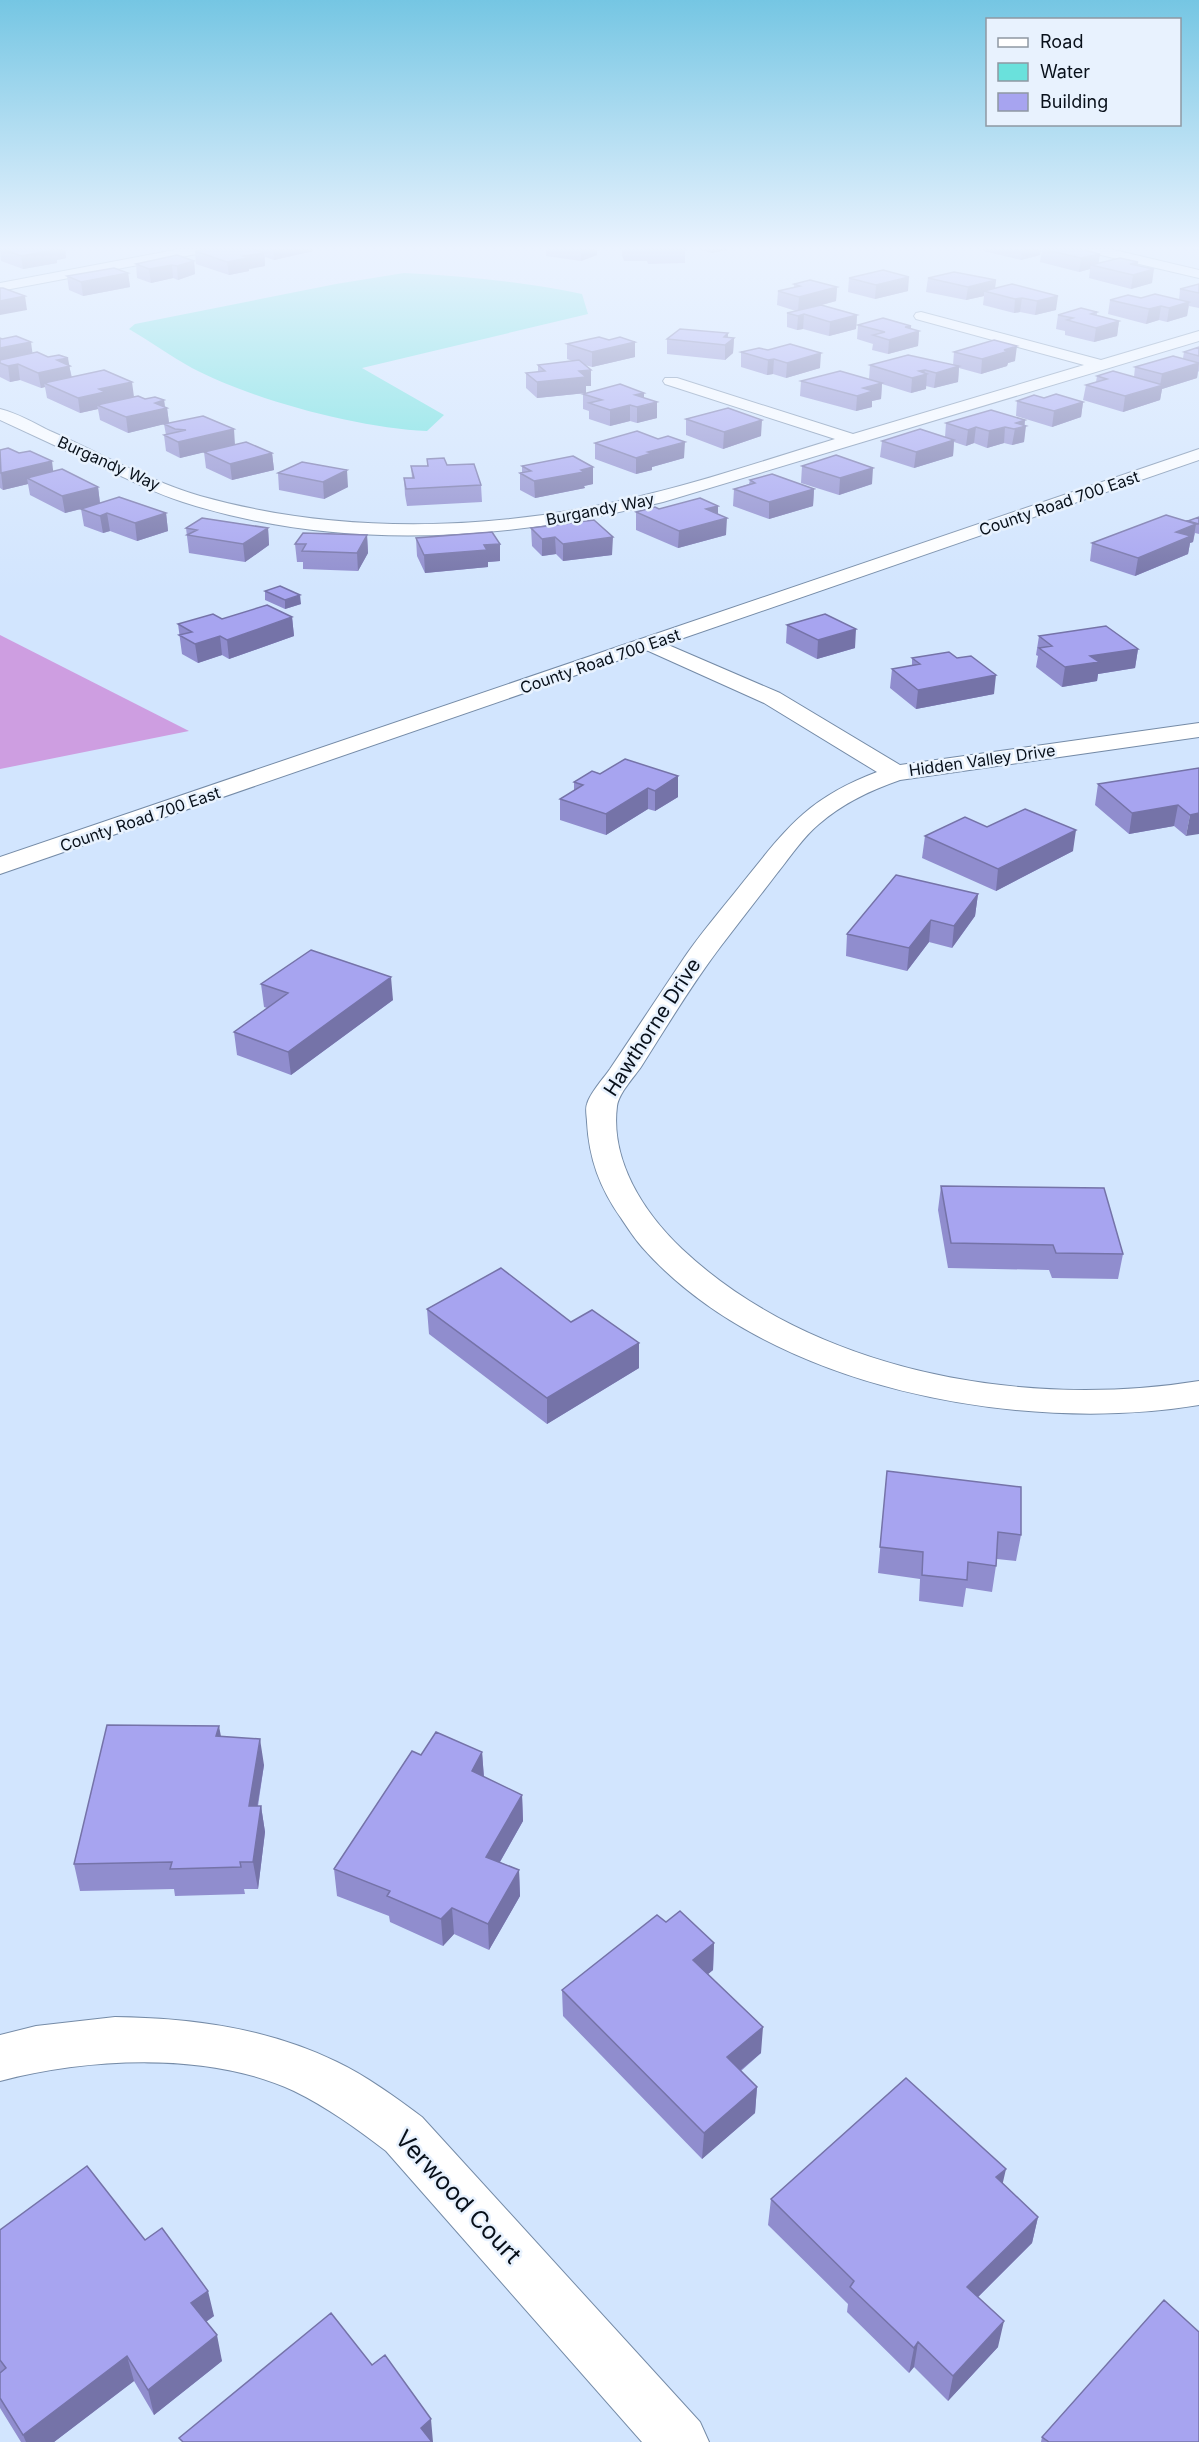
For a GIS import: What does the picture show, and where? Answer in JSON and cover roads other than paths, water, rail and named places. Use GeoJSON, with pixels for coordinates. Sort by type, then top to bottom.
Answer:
{"type":"FeatureCollection","features":[{"type":"Feature","properties":{"kind":"street"},"geometry":{"type":"LineString","coordinates":[[1094,363],[1101,365]]}},
{"type":"Feature","properties":{"kind":"street","name":"Burgandy Way"},"geometry":{"type":"LineString","coordinates":[[0,414],[166,489],[213,506],[264,518],[322,525],[389,529],[484,527],[545,521],[605,511],[657,498],[1108,363]]}},
{"type":"Feature","properties":{"kind":"street"},"geometry":{"type":"LineString","coordinates":[[671,381],[852,439]]}},
{"type":"Feature","properties":{"kind":"street","name":"County Road 700 East"},"geometry":{"type":"LineString","coordinates":[[0,866],[652,644],[1199,454]]}},
{"type":"Feature","properties":{"kind":"street","name":"Hidden Valley Drive"},"geometry":{"type":"LineString","coordinates":[[652,644],[772,698],[896,773],[1199,730]]}},
{"type":"Feature","properties":{"kind":"street","name":"Hawthorne Drive"},"geometry":{"type":"LineString","coordinates":[[896,773],[870,782],[834,800],[814,813],[799,829],[702,952],[602,1103],[602,1132],[606,1153],[620,1194],[641,1225],[668,1255],[702,1284],[752,1317],[790,1337],[841,1359],[897,1377],[956,1390],[1017,1399],[1079,1402],[1139,1401],[1199,1393]]}},
{"type":"Feature","properties":{"kind":"street","name":"Verwood Court"},"geometry":{"type":"LineString","coordinates":[[0,2058],[35,2047],[83,2040],[140,2040],[198,2044],[267,2059],[308,2073],[356,2098],[404,2134],[680,2442]]}},
{"type":"Feature","properties":{"kind":"water"},"geometry":{"type":"Polygon","coordinates":[[[183,363],[383,363],[362,368],[444,415],[427,431],[370,424],[275,401],[217,380],[183,363]]]}}]}
